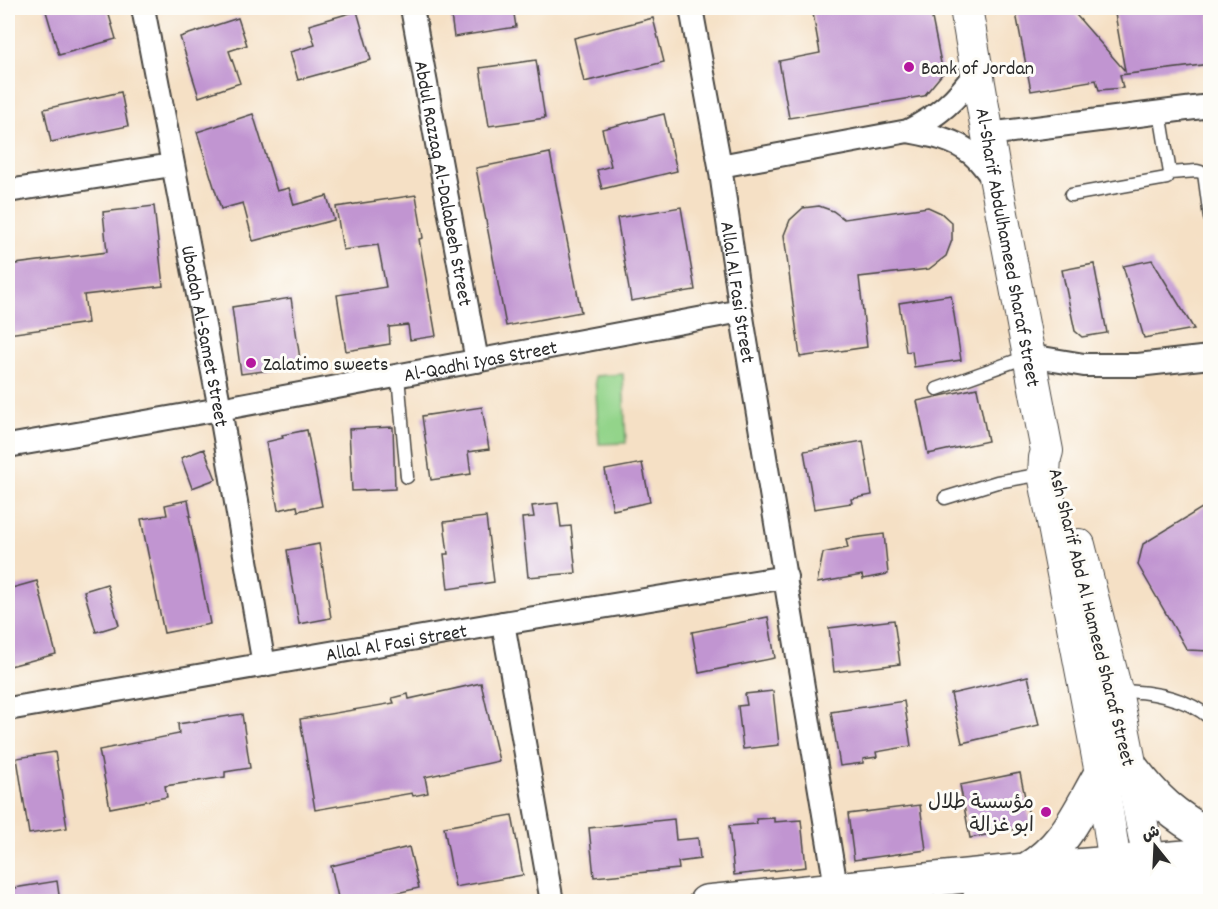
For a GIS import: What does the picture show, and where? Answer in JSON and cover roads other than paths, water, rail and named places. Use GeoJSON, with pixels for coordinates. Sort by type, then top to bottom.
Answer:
{"type":"FeatureCollection","features":[{"type":"Feature","properties":{"kind":"main road"},"geometry":{"type":"LineString","coordinates":[[1026,870],[1057,846],[1116,770],[1148,789],[1168,810],[1210,836]]}},
{"type":"Feature","properties":{"kind":"main road"},"geometry":{"type":"LineString","coordinates":[[978,902],[1117,876],[1152,873],[1210,855]]}},
{"type":"Feature","properties":{"kind":"main road"},"geometry":{"type":"LineString","coordinates":[[706,902],[836,887],[1026,870],[1117,876]]}},
{"type":"Feature","properties":{"kind":"main road"},"geometry":{"type":"LineString","coordinates":[[1152,873],[1210,881]]}},
{"type":"Feature","properties":{"kind":"street","name":"Ubadah Al-Samet Street"},"geometry":{"type":"LineString","coordinates":[[143,8],[220,409],[264,665]]}},
{"type":"Feature","properties":{"kind":"street","name":"Abdul Razzaq Al-Dalabeeh Street"},"geometry":{"type":"LineString","coordinates":[[412,8],[477,361]]}},
{"type":"Feature","properties":{"kind":"street","name":"Allal Al Fasi Street"},"geometry":{"type":"LineString","coordinates":[[691,8],[720,166],[741,311],[836,887]]}},
{"type":"Feature","properties":{"kind":"street","name":"Al-Sharif Abdulhameed Sharaf Street"},"geometry":{"type":"LineString","coordinates":[[966,8],[996,182],[1030,356],[1046,462]]}},
{"type":"Feature","properties":{"kind":"street"},"geometry":{"type":"LineString","coordinates":[[720,166],[908,131],[931,120],[963,89],[976,72]]}},
{"type":"Feature","properties":{"kind":"street"},"geometry":{"type":"LineString","coordinates":[[988,134],[1210,106]]}},
{"type":"Feature","properties":{"kind":"street"},"geometry":{"type":"LineString","coordinates":[[908,131],[942,138],[974,154],[996,182]]}},
{"type":"Feature","properties":{"kind":"street"},"geometry":{"type":"LineString","coordinates":[[8,191],[172,165]]}},
{"type":"Feature","properties":{"kind":"street","name":"Al-Qadhi Iyas Street"},"geometry":{"type":"LineString","coordinates":[[8,446],[220,409],[741,311]]}},
{"type":"Feature","properties":{"kind":"street"},"geometry":{"type":"LineString","coordinates":[[1030,356],[1084,365],[1138,365],[1210,357]]}},
{"type":"Feature","properties":{"kind":"street","name":"Ash Sharif Abd Al Hameed Sharaf Street"},"geometry":{"type":"LineString","coordinates":[[1046,462],[1059,470],[1116,691],[1116,770]]}},
{"type":"Feature","properties":{"kind":"street","name":"Ash Sharif Abd Al Hameed Sharaf Street"},"geometry":{"type":"LineString","coordinates":[[1046,462],[1116,770],[1152,873]]}},
{"type":"Feature","properties":{"kind":"street","name":"Allal Al Fasi Street"},"geometry":{"type":"LineString","coordinates":[[8,709],[503,623],[786,577]]}},
{"type":"Feature","properties":{"kind":"street"},"geometry":{"type":"LineString","coordinates":[[503,623],[552,902]]}},
{"type":"Feature","properties":{"kind":"street"},"geometry":{"type":"LineString","coordinates":[[1116,770],[1117,876]]}},
{"type":"Feature","properties":{"kind":"lane"},"geometry":{"type":"LineString","coordinates":[[1071,195],[1167,178],[1170,173],[1160,112]]}},
{"type":"Feature","properties":{"kind":"lane"},"geometry":{"type":"LineString","coordinates":[[1170,173],[1197,171],[1204,173],[1210,218]]}},
{"type":"Feature","properties":{"kind":"lane"},"geometry":{"type":"LineString","coordinates":[[937,389],[1030,356]]}},
{"type":"Feature","properties":{"kind":"lane"},"geometry":{"type":"LineString","coordinates":[[398,376],[407,477]]}},
{"type":"Feature","properties":{"kind":"lane"},"geometry":{"type":"LineString","coordinates":[[945,498],[997,482],[1046,462]]}},
{"type":"Feature","properties":{"kind":"lane"},"geometry":{"type":"LineString","coordinates":[[1116,691],[1136,691],[1176,699],[1199,708],[1210,718]]}},
{"type":"Feature","properties":{"kind":"place","name":"Bank of Jordan"},"geometry":{"type":"Point","coordinates":[909,67]}},
{"type":"Feature","properties":{"kind":"place","name":"Zalatimo sweets"},"geometry":{"type":"Point","coordinates":[251,363]}},
{"type":"Feature","properties":{"kind":"place","name":"مؤسسة طلال ابو غزالة"},"geometry":{"type":"Point","coordinates":[1046,812]}}]}
